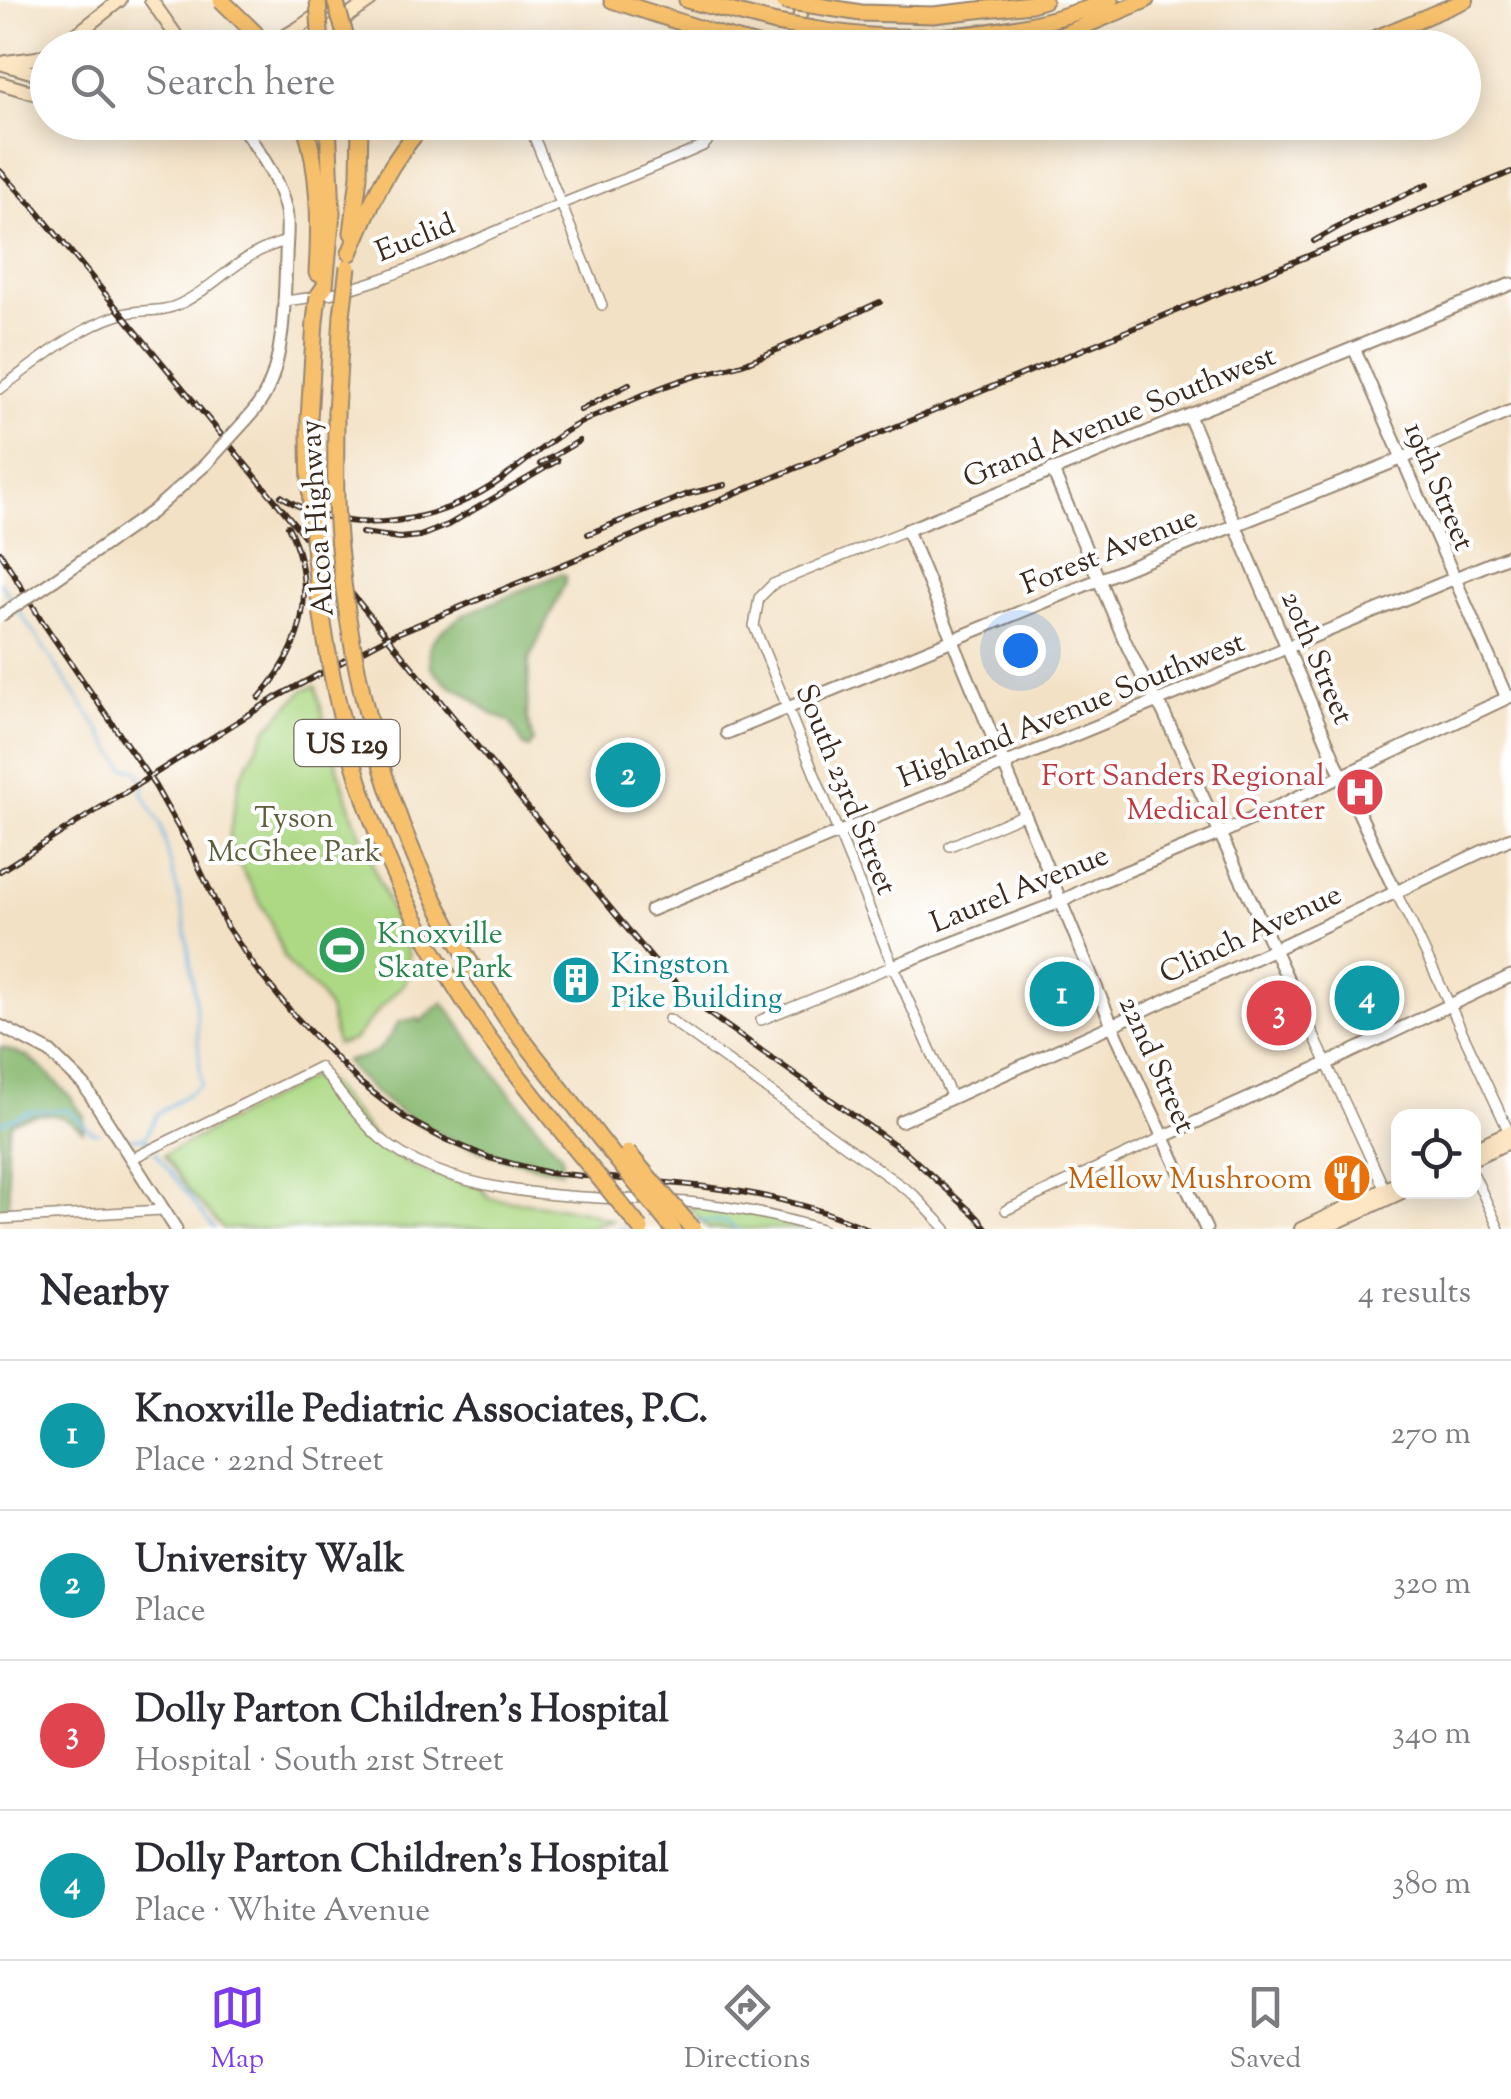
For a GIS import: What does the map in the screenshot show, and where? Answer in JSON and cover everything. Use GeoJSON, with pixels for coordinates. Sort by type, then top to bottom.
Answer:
{"type":"FeatureCollection","features":[{"type":"Feature","properties":{"kind":"highway"},"geometry":{"type":"LineString","coordinates":[[221,0],[252,30]]}},
{"type":"Feature","properties":{"kind":"highway"},"geometry":{"type":"LineString","coordinates":[[318,0],[320,30]]}},
{"type":"Feature","properties":{"kind":"highway"},"geometry":{"type":"LineString","coordinates":[[337,0],[344,30]]}},
{"type":"Feature","properties":{"kind":"highway"},"geometry":{"type":"LineString","coordinates":[[612,0],[709,30]]}},
{"type":"Feature","properties":{"kind":"highway"},"geometry":{"type":"LineString","coordinates":[[687,0],[818,30]]}},
{"type":"Feature","properties":{"kind":"highway"},"geometry":{"type":"LineString","coordinates":[[781,0],[861,13],[933,16],[1044,0]]}},
{"type":"Feature","properties":{"kind":"highway"},"geometry":{"type":"LineString","coordinates":[[995,30],[1111,0]]}},
{"type":"Feature","properties":{"kind":"highway"},"geometry":{"type":"LineString","coordinates":[[1074,30],[1146,0]]}},
{"type":"Feature","properties":{"kind":"highway"},"geometry":{"type":"LineString","coordinates":[[309,140],[317,172],[322,271]]}},
{"type":"Feature","properties":{"kind":"highway"},"geometry":{"type":"LineString","coordinates":[[322,271],[332,212],[329,140]]}},
{"type":"Feature","properties":{"kind":"highway","name":"Alcoa Highway"},"geometry":{"type":"LineString","coordinates":[[360,140],[342,315],[336,495],[339,555],[358,672],[379,756],[431,892],[480,980],[673,1229]]}},
{"type":"Feature","properties":{"kind":"highway"},"geometry":{"type":"LineString","coordinates":[[349,260],[380,184],[412,140]]}},
{"type":"Feature","properties":{"kind":"highway","name":"Alcoa Highway"},"geometry":{"type":"LineString","coordinates":[[322,271],[325,286],[318,296],[309,419],[314,563],[343,729],[367,804],[398,882],[446,976],[488,1037],[641,1229]]}},
{"type":"Feature","properties":{"kind":"highway"},"geometry":{"type":"LineString","coordinates":[[570,1098],[628,1153],[693,1229]]}},
{"type":"Feature","properties":{"kind":"highway"},"geometry":{"type":"LineString","coordinates":[[610,1192],[632,1229]]}},
{"type":"Feature","properties":{"kind":"main road"},"geometry":{"type":"LineString","coordinates":[[82,30],[120,0]]}},
{"type":"Feature","properties":{"kind":"main road"},"geometry":{"type":"LineString","coordinates":[[151,0],[172,30]]}},
{"type":"Feature","properties":{"kind":"main road"},"geometry":{"type":"LineString","coordinates":[[295,30],[337,0]]}},
{"type":"Feature","properties":{"kind":"main road"},"geometry":{"type":"LineString","coordinates":[[328,30],[371,0]]}},
{"type":"Feature","properties":{"kind":"main road"},"geometry":{"type":"LineString","coordinates":[[1394,30],[1466,0]]}},
{"type":"Feature","properties":{"kind":"main road"},"geometry":{"type":"LineString","coordinates":[[799,30],[811,3]]}},
{"type":"Feature","properties":{"kind":"main road"},"geometry":{"type":"LineString","coordinates":[[0,63],[30,59]]}},
{"type":"Feature","properties":{"kind":"main road"},"geometry":{"type":"LineString","coordinates":[[0,63],[30,72]]}},
{"type":"Feature","properties":{"kind":"main road"},"geometry":{"type":"LineString","coordinates":[[0,72],[30,79]]}},
{"type":"Feature","properties":{"kind":"main road"},"geometry":{"type":"LineString","coordinates":[[0,82],[30,91]]}},
{"type":"Feature","properties":{"kind":"main road"},"geometry":{"type":"LineString","coordinates":[[1481,1145],[1510,1135]]}},
{"type":"Feature","properties":{"kind":"main road"},"geometry":{"type":"LineString","coordinates":[[1481,1154],[1510,1135]]}},
{"type":"Feature","properties":{"kind":"main road"},"geometry":{"type":"LineString","coordinates":[[1301,1229],[1391,1192]]}},
{"type":"Feature","properties":{"kind":"main road"},"geometry":{"type":"LineString","coordinates":[[1322,1229],[1342,1225],[1391,1193]]}},
{"type":"Feature","properties":{"kind":"street"},"geometry":{"type":"LineString","coordinates":[[0,616],[152,512],[204,464],[264,396],[275,368],[283,302],[286,214],[278,187],[251,140]]}},
{"type":"Feature","properties":{"kind":"street"},"geometry":{"type":"LineString","coordinates":[[536,140],[602,305]]}},
{"type":"Feature","properties":{"kind":"street","name":"Euclid"},"geometry":{"type":"LineString","coordinates":[[283,302],[350,290],[703,146],[708,140]]}},
{"type":"Feature","properties":{"kind":"street"},"geometry":{"type":"LineString","coordinates":[[0,389],[96,324],[120,314],[169,309],[252,253],[287,241]]}},
{"type":"Feature","properties":{"kind":"street","name":"Grand Avenue Southwest"},"geometry":{"type":"LineString","coordinates":[[755,607],[758,598],[773,584],[1511,284]]}},
{"type":"Feature","properties":{"kind":"street","name":"19th Street"},"geometry":{"type":"LineString","coordinates":[[1354,348],[1453,579],[1509,697]]}},
{"type":"Feature","properties":{"kind":"street","name":"Forest Avenue"},"geometry":{"type":"LineString","coordinates":[[726,734],[1511,411]]}},
{"type":"Feature","properties":{"kind":"street","name":"20th Street"},"geometry":{"type":"LineString","coordinates":[[1189,416],[1342,776],[1510,1135]]}},
{"type":"Feature","properties":{"kind":"street"},"geometry":{"type":"LineString","coordinates":[[1052,470],[1124,639],[1162,709],[1273,950],[1391,1185]]}},
{"type":"Feature","properties":{"kind":"street","name":"22nd Street"},"geometry":{"type":"LineString","coordinates":[[907,530],[1112,1026],[1206,1229]]}},
{"type":"Feature","properties":{"kind":"street","name":"Highland Avenue Southwest"},"geometry":{"type":"LineString","coordinates":[[651,910],[1511,555]]}},
{"type":"Feature","properties":{"kind":"street","name":"South 23rd Street"},"geometry":{"type":"LineString","coordinates":[[755,607],[758,638],[893,966],[952,1098]]}},
{"type":"Feature","properties":{"kind":"street","name":"Laurel Avenue"},"geometry":{"type":"LineString","coordinates":[[761,1020],[1060,902],[1218,834],[1509,697]]}},
{"type":"Feature","properties":{"kind":"street"},"geometry":{"type":"LineString","coordinates":[[950,846],[1025,814]]}},
{"type":"Feature","properties":{"kind":"street","name":"Clinch Avenue"},"geometry":{"type":"LineString","coordinates":[[901,1122],[1511,838]]}},
{"type":"Feature","properties":{"kind":"street"},"geometry":{"type":"LineString","coordinates":[[1006,1210],[1511,976]]}},
{"type":"Feature","properties":{"kind":"street"},"geometry":{"type":"LineString","coordinates":[[668,1019],[914,1195],[946,1229]]}},
{"type":"Feature","properties":{"kind":"street"},"geometry":{"type":"LineString","coordinates":[[0,1026],[50,1052],[84,1085],[176,1229]]}},
{"type":"Feature","properties":{"kind":"street"},"geometry":{"type":"LineString","coordinates":[[132,1159],[319,1067],[378,1136],[433,1170],[508,1190],[569,1197],[693,1202],[760,1212],[822,1229]]}},
{"type":"Feature","properties":{"kind":"street"},"geometry":{"type":"LineString","coordinates":[[1481,1190],[1499,1229]]}},
{"type":"Feature","properties":{"kind":"street"},"geometry":{"type":"LineString","coordinates":[[0,1219],[163,1210]]}},
{"type":"Feature","properties":{"kind":"green space"},"geometry":{"type":"Polygon","coordinates":[[[561,574],[565,583],[529,660],[527,718],[533,741],[529,748],[510,722],[490,713],[436,674],[431,667],[429,648],[442,631],[463,615],[561,574]]]}},
{"type":"Feature","properties":{"kind":"green space","name":"Tyson McGhee Park"},"geometry":{"type":"Polygon","coordinates":[[[316,686],[354,818],[408,953],[405,983],[354,1040],[337,1045],[329,1010],[318,992],[284,957],[229,838],[240,778],[268,727],[305,689],[316,686]]]}},
{"type":"Feature","properties":{"kind":"green space"},"geometry":{"type":"Polygon","coordinates":[[[443,1002],[503,1085],[562,1156],[561,1171],[472,1147],[414,1121],[365,1084],[345,1061],[372,1054],[383,1046],[399,1022],[418,1018],[420,1022],[443,1002]]]}},
{"type":"Feature","properties":{"kind":"green space"},"geometry":{"type":"Polygon","coordinates":[[[0,1047],[28,1057],[45,1071],[84,1117],[83,1131],[66,1119],[49,1114],[12,1122],[7,1144],[7,1209],[0,1209],[0,1047]]]}},
{"type":"Feature","properties":{"kind":"green space"},"geometry":{"type":"Polygon","coordinates":[[[309,1078],[329,1084],[383,1147],[416,1168],[481,1187],[489,1198],[580,1210],[612,1220],[583,1229],[223,1229],[164,1155],[309,1078]]]}},
{"type":"Feature","properties":{"kind":"green space"},"geometry":{"type":"Polygon","coordinates":[[[688,1205],[743,1211],[806,1229],[708,1229],[688,1205]]]}},
{"type":"Feature","properties":{"kind":"waterway"},"geometry":{"type":"LineString","coordinates":[[0,582],[13,601]]}},
{"type":"Feature","properties":{"kind":"waterway"},"geometry":{"type":"LineString","coordinates":[[17,608],[125,768],[137,770],[145,785],[142,792],[161,826],[184,917],[201,1085],[157,1114],[145,1138]]}},
{"type":"Feature","properties":{"kind":"waterway"},"geometry":{"type":"LineString","coordinates":[[0,1123],[30,1111],[68,1110],[92,1132],[99,1133]]}},
{"type":"Feature","properties":{"kind":"waterway"},"geometry":{"type":"LineString","coordinates":[[130,1138],[145,1138],[150,1146]]}},
{"type":"Feature","properties":{"kind":"waterway"},"geometry":{"type":"LineString","coordinates":[[155,1152],[214,1229]]}},
{"type":"Feature","properties":{"kind":"waterway"},"geometry":{"type":"LineString","coordinates":[[697,1221],[726,1222],[738,1229]]}},
{"type":"Feature","properties":{"kind":"waterway"},"geometry":{"type":"LineString","coordinates":[[616,1229],[629,1228]]}},
{"type":"Feature","properties":{"kind":"railway"},"geometry":{"type":"LineString","coordinates":[[0,171],[33,206],[653,960],[708,1013],[908,1154],[987,1229]]}},
{"type":"Feature","properties":{"kind":"railway"},"geometry":{"type":"LineString","coordinates":[[0,871],[275,698],[388,637],[1511,172]]}},
{"type":"Feature","properties":{"kind":"railway"},"geometry":{"type":"LineString","coordinates":[[1314,241],[1428,184]]}},
{"type":"Feature","properties":{"kind":"railway"},"geometry":{"type":"LineString","coordinates":[[281,496],[335,519],[364,522],[422,516],[450,507],[502,479],[555,438],[590,418],[676,382],[748,362],[880,302]]}},
{"type":"Feature","properties":{"kind":"railway"},"geometry":{"type":"LineString","coordinates":[[580,410],[629,384]]}},
{"type":"Feature","properties":{"kind":"railway"},"geometry":{"type":"LineString","coordinates":[[540,464],[579,441]]}},
{"type":"Feature","properties":{"kind":"railway"},"geometry":{"type":"LineString","coordinates":[[362,533],[400,538],[420,536],[448,525],[557,461]]}},
{"type":"Feature","properties":{"kind":"railway"},"geometry":{"type":"LineString","coordinates":[[588,534],[688,494],[725,485]]}},
{"type":"Feature","properties":{"kind":"railway"},"geometry":{"type":"LineString","coordinates":[[259,698],[287,658],[302,616],[302,572],[288,526]]}},
{"type":"Feature","properties":{"kind":"railway"},"geometry":{"type":"LineString","coordinates":[[0,552],[42,621],[155,786],[226,925],[292,1013],[359,1082],[407,1119],[490,1158],[549,1173],[751,1194],[791,1202],[867,1229]]}},
{"type":"Feature","properties":{"kind":"place","name":"University Walk"},"geometry":{"type":"Point","coordinates":[628,775]}},
{"type":"Feature","properties":{"kind":"place","name":"Fort Sanders Regional Medical Center"},"geometry":{"type":"Point","coordinates":[1360,792]}},
{"type":"Feature","properties":{"kind":"place","name":"Knoxville Skate Park"},"geometry":{"type":"Point","coordinates":[342,950]}},
{"type":"Feature","properties":{"kind":"place","name":"Kingston Pike Building"},"geometry":{"type":"Point","coordinates":[576,980]}},
{"type":"Feature","properties":{"kind":"place","name":"Knoxville Pediatric Associates, P.C."},"geometry":{"type":"Point","coordinates":[1062,994]}},
{"type":"Feature","properties":{"kind":"place","name":"Dolly Parton Children's Hospital"},"geometry":{"type":"Point","coordinates":[1367,998]}},
{"type":"Feature","properties":{"kind":"place","name":"Dolly Parton Children’s Hospital"},"geometry":{"type":"Point","coordinates":[1279,1013]}},
{"type":"Feature","properties":{"kind":"place","name":"Mellow Mushroom"},"geometry":{"type":"Point","coordinates":[1347,1178]}}]}
